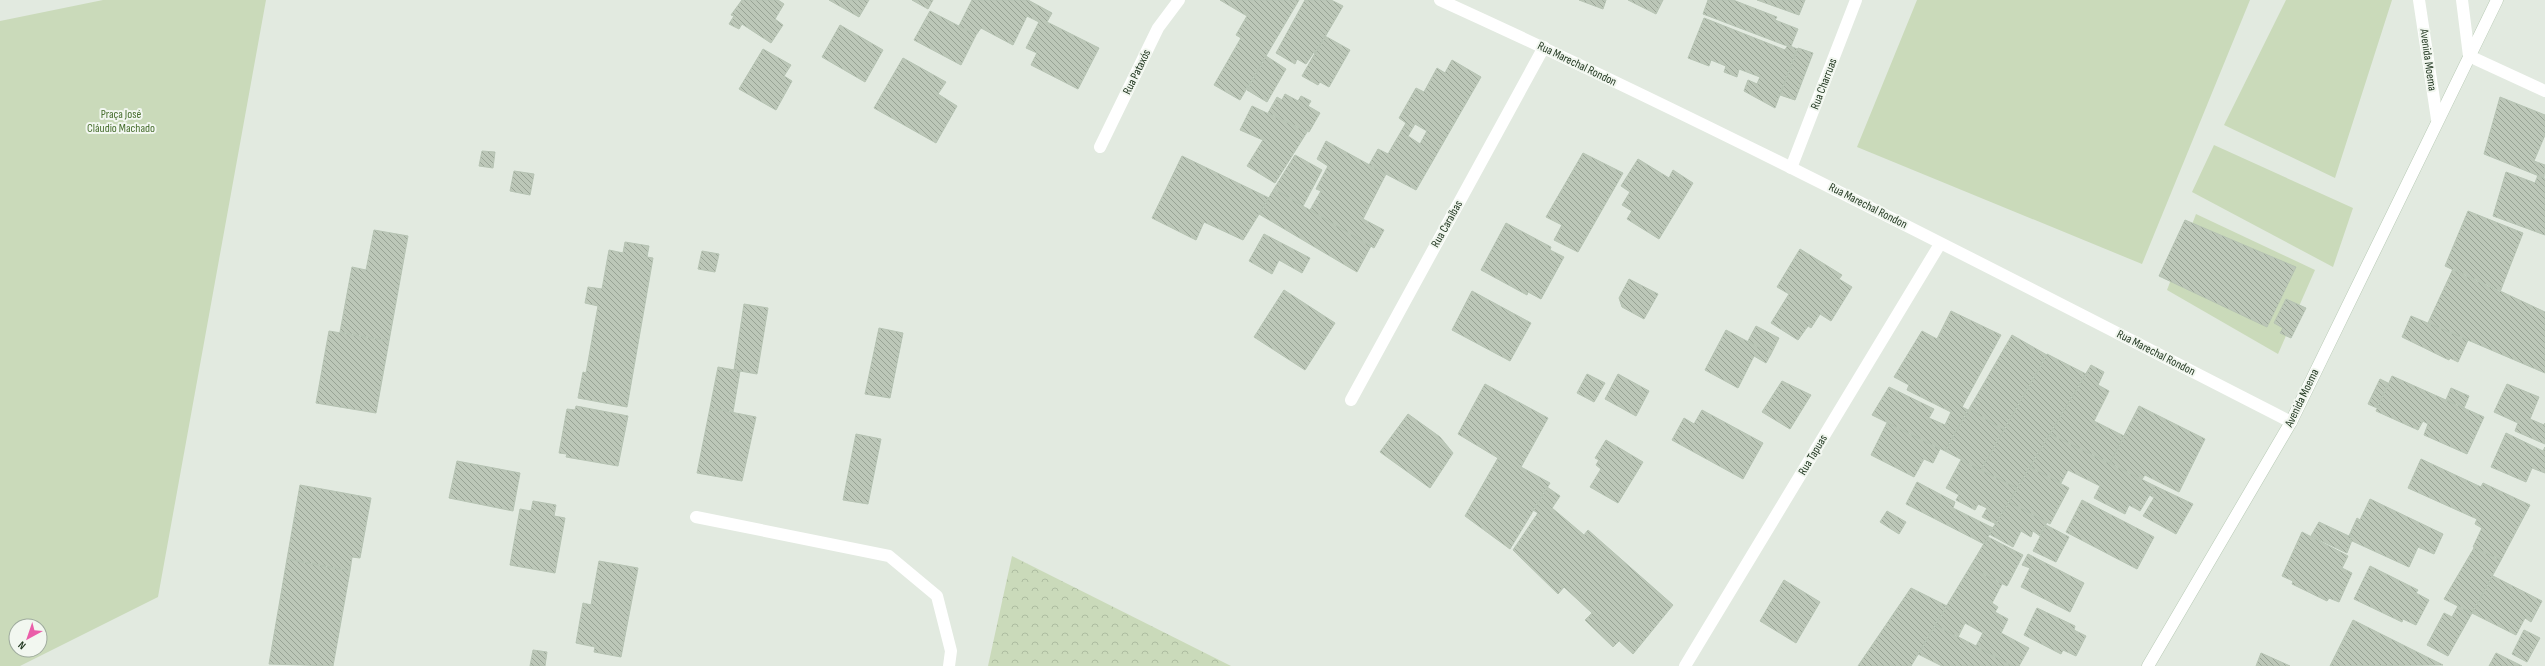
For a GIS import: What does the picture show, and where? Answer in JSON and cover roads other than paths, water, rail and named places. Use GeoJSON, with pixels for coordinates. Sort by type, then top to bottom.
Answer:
{"type":"FeatureCollection","features":[{"type":"Feature","properties":{"kind":"street","name":"Rua Pataxós"},"geometry":{"type":"LineString","coordinates":[[1100,147],[1158,28],[1179,0]]}},
{"type":"Feature","properties":{"kind":"street","name":"Rua Marechal Rondon"},"geometry":{"type":"LineString","coordinates":[[1440,0],[1544,47],[1791,168],[2291,422]]}},
{"type":"Feature","properties":{"kind":"street","name":"Rua Charruas"},"geometry":{"type":"LineString","coordinates":[[1791,168],[1856,0]]}},
{"type":"Feature","properties":{"kind":"street","name":"Avenida Moema"},"geometry":{"type":"LineString","coordinates":[[2419,0],[2437,119]]}},
{"type":"Feature","properties":{"kind":"street"},"geometry":{"type":"LineString","coordinates":[[2462,0],[2469,56],[2545,90]]}},
{"type":"Feature","properties":{"kind":"street","name":"Avenida Moema"},"geometry":{"type":"LineString","coordinates":[[2148,666],[2291,422],[2437,119],[2497,0]]}},
{"type":"Feature","properties":{"kind":"street","name":"Rua Caraíbas"},"geometry":{"type":"LineString","coordinates":[[1351,400],[1544,47]]}},
{"type":"Feature","properties":{"kind":"street","name":"Rua Tapuas"},"geometry":{"type":"LineString","coordinates":[[1685,666],[1940,244]]}},
{"type":"Feature","properties":{"kind":"street"},"geometry":{"type":"LineString","coordinates":[[696,517],[889,556],[937,596],[951,651],[949,666]]}},
{"type":"Feature","properties":{"kind":"park label","name":"Praça José Cláudio Machado"},"geometry":{"type":"Point","coordinates":[121,121]}}]}
